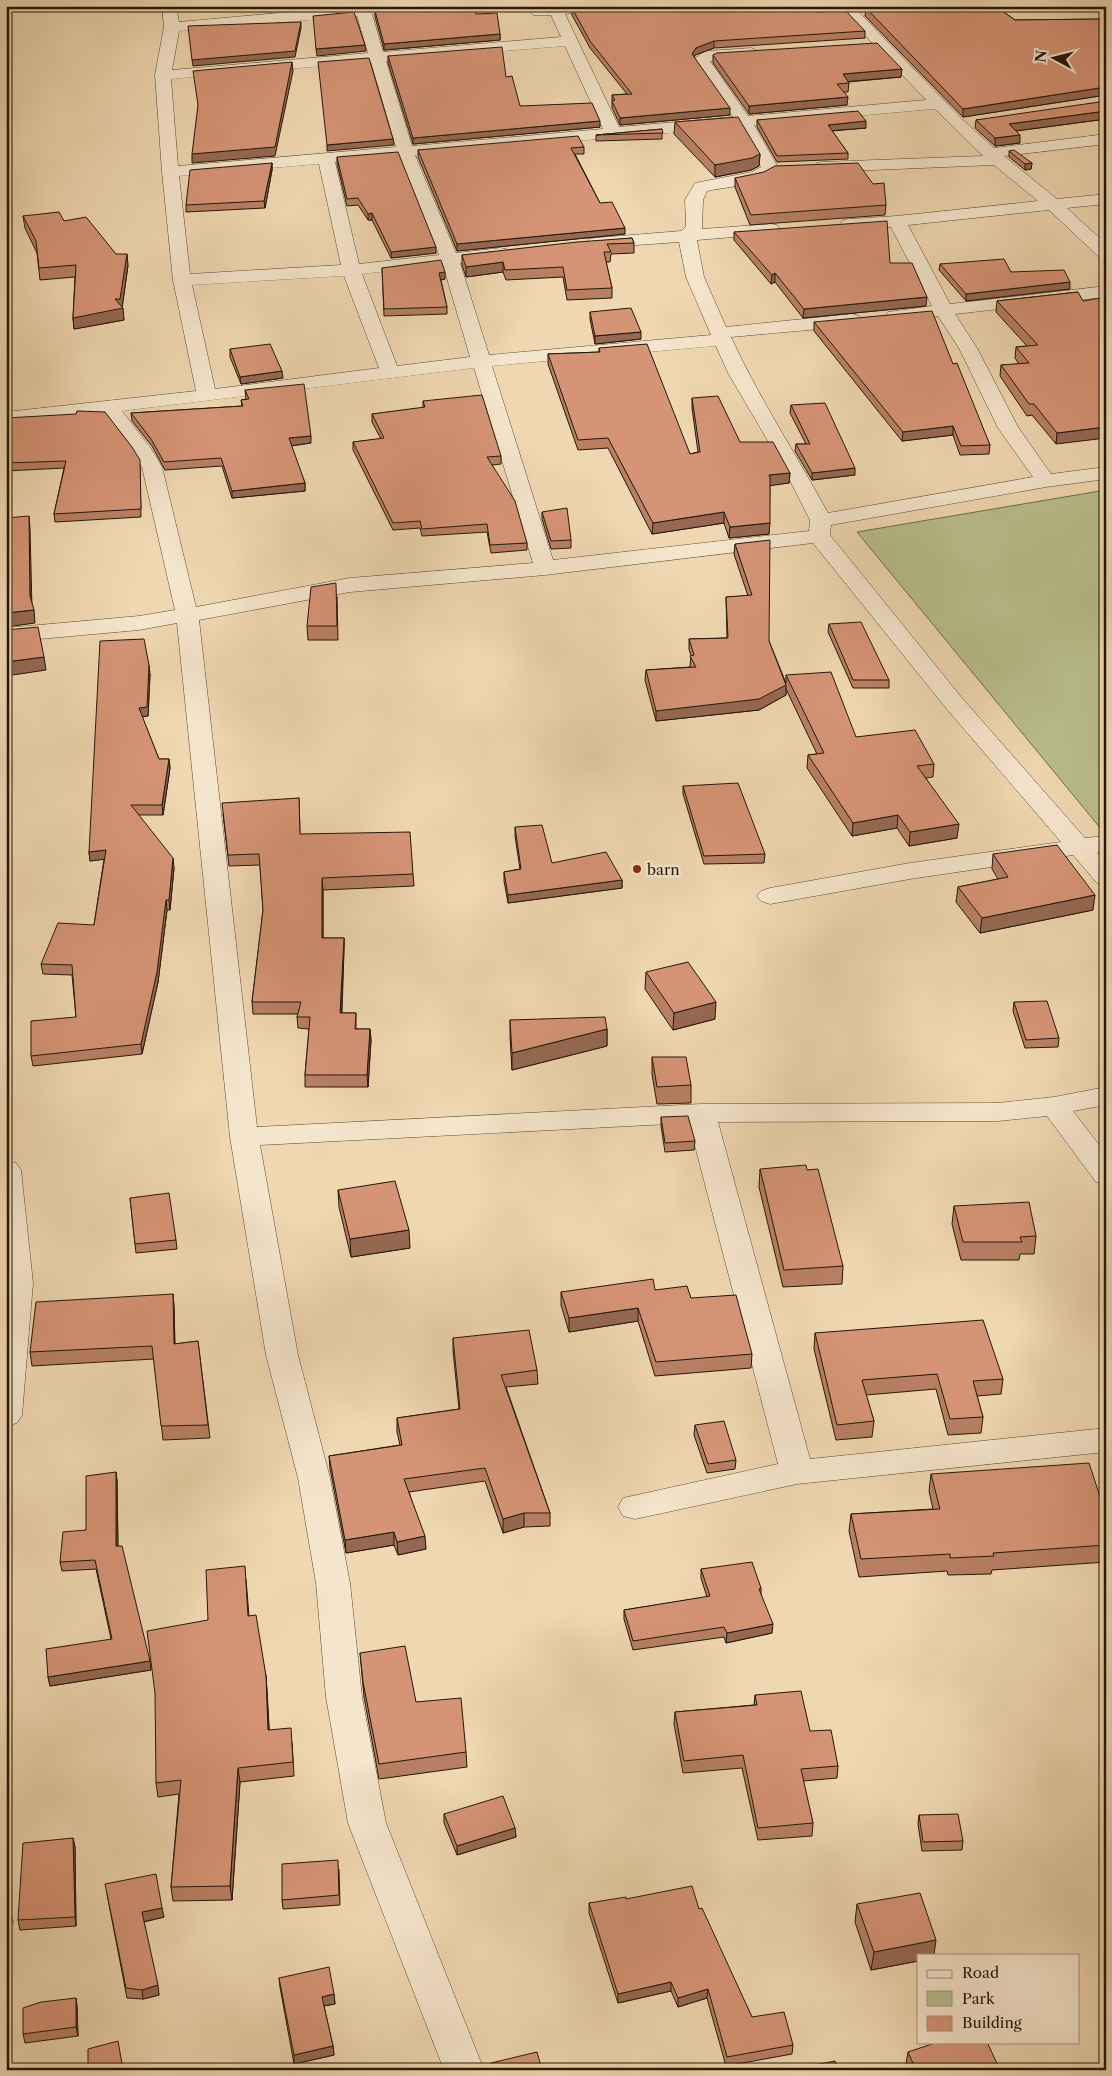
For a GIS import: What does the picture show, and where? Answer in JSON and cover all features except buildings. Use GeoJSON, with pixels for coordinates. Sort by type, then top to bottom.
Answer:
{"type":"FeatureCollection","features":[{"type":"Feature","properties":{"kind":"street"},"geometry":{"type":"LineString","coordinates":[[169,6],[172,27],[163,75],[170,172],[182,280],[207,396]]}},
{"type":"Feature","properties":{"kind":"street"},"geometry":{"type":"LineString","coordinates":[[172,27],[363,8],[418,6]]}},
{"type":"Feature","properties":{"kind":"street"},"geometry":{"type":"LineString","coordinates":[[533,6],[538,12],[602,6]]}},
{"type":"Feature","properties":{"kind":"street"},"geometry":{"type":"LineString","coordinates":[[844,6],[958,124],[1054,205],[1106,254]]}},
{"type":"Feature","properties":{"kind":"street"},"geometry":{"type":"LineString","coordinates":[[363,8],[405,151],[450,260],[545,568]]}},
{"type":"Feature","properties":{"kind":"street"},"geometry":{"type":"LineString","coordinates":[[556,10],[613,133]]}},
{"type":"Feature","properties":{"kind":"street"},"geometry":{"type":"LineString","coordinates":[[163,75],[570,40]]}},
{"type":"Feature","properties":{"kind":"street"},"geometry":{"type":"LineString","coordinates":[[860,46],[880,44]]}},
{"type":"Feature","properties":{"kind":"street"},"geometry":{"type":"LineString","coordinates":[[763,52],[714,55],[701,60],[744,122],[787,168]]}},
{"type":"Feature","properties":{"kind":"street"},"geometry":{"type":"LineString","coordinates":[[170,172],[938,104]]}},
{"type":"Feature","properties":{"kind":"street"},"geometry":{"type":"LineString","coordinates":[[958,124],[975,122]]}},
{"type":"Feature","properties":{"kind":"street"},"geometry":{"type":"LineString","coordinates":[[687,236],[695,227],[694,200],[701,187],[787,168],[994,156],[1106,139]]}},
{"type":"Feature","properties":{"kind":"street"},"geometry":{"type":"LineString","coordinates":[[326,158],[351,270],[390,372]]}},
{"type":"Feature","properties":{"kind":"street"},"geometry":{"type":"LineString","coordinates":[[828,226],[898,221],[1106,199]]}},
{"type":"Feature","properties":{"kind":"street"},"geometry":{"type":"LineString","coordinates":[[898,221],[944,311],[968,348],[1008,428],[1046,481]]}},
{"type":"Feature","properties":{"kind":"street"},"geometry":{"type":"LineString","coordinates":[[578,245],[788,228]]}},
{"type":"Feature","properties":{"kind":"street"},"geometry":{"type":"LineString","coordinates":[[687,236],[695,277],[721,337],[738,373],[791,463],[820,528],[954,703],[1106,878]]}},
{"type":"Feature","properties":{"kind":"street"},"geometry":{"type":"LineString","coordinates":[[182,280],[351,270],[450,260],[513,251]]}},
{"type":"Feature","properties":{"kind":"street"},"geometry":{"type":"LineString","coordinates":[[6,418],[207,396],[481,361],[721,337],[1106,291]]}},
{"type":"Feature","properties":{"kind":"street"},"geometry":{"type":"LineString","coordinates":[[108,406],[144,451],[152,467],[187,614],[244,1137],[282,1355],[316,1488],[333,1583],[344,1696],[367,1823],[464,2070]]}},
{"type":"Feature","properties":{"kind":"street"},"geometry":{"type":"LineString","coordinates":[[6,635],[139,623],[259,603],[350,585],[545,568],[820,528],[1046,481],[1106,473]]}},
{"type":"Feature","properties":{"kind":"street"},"geometry":{"type":"LineString","coordinates":[[770,896],[910,871],[1106,844]]}},
{"type":"Feature","properties":{"kind":"street"},"geometry":{"type":"LineString","coordinates":[[244,1137],[700,1113],[931,1114],[998,1112],[1054,1106],[1106,1096]]}},
{"type":"Feature","properties":{"kind":"street"},"geometry":{"type":"LineString","coordinates":[[1054,1106],[1106,1175]]}},
{"type":"Feature","properties":{"kind":"street"},"geometry":{"type":"LineString","coordinates":[[700,1113],[797,1472]]}},
{"type":"Feature","properties":{"kind":"street"},"geometry":{"type":"LineString","coordinates":[[6,1170],[18,1283],[6,1415]]}},
{"type":"Feature","properties":{"kind":"street"},"geometry":{"type":"LineString","coordinates":[[635,1508],[797,1472],[1106,1440]]}},
{"type":"Feature","properties":{"kind":"green space"},"geometry":{"type":"Polygon","coordinates":[[[1106,490],[1106,835],[857,532],[1106,490]]]}},
{"type":"Feature","properties":{"kind":"place","name":"barn"},"geometry":{"type":"Point","coordinates":[637,869]}}]}
